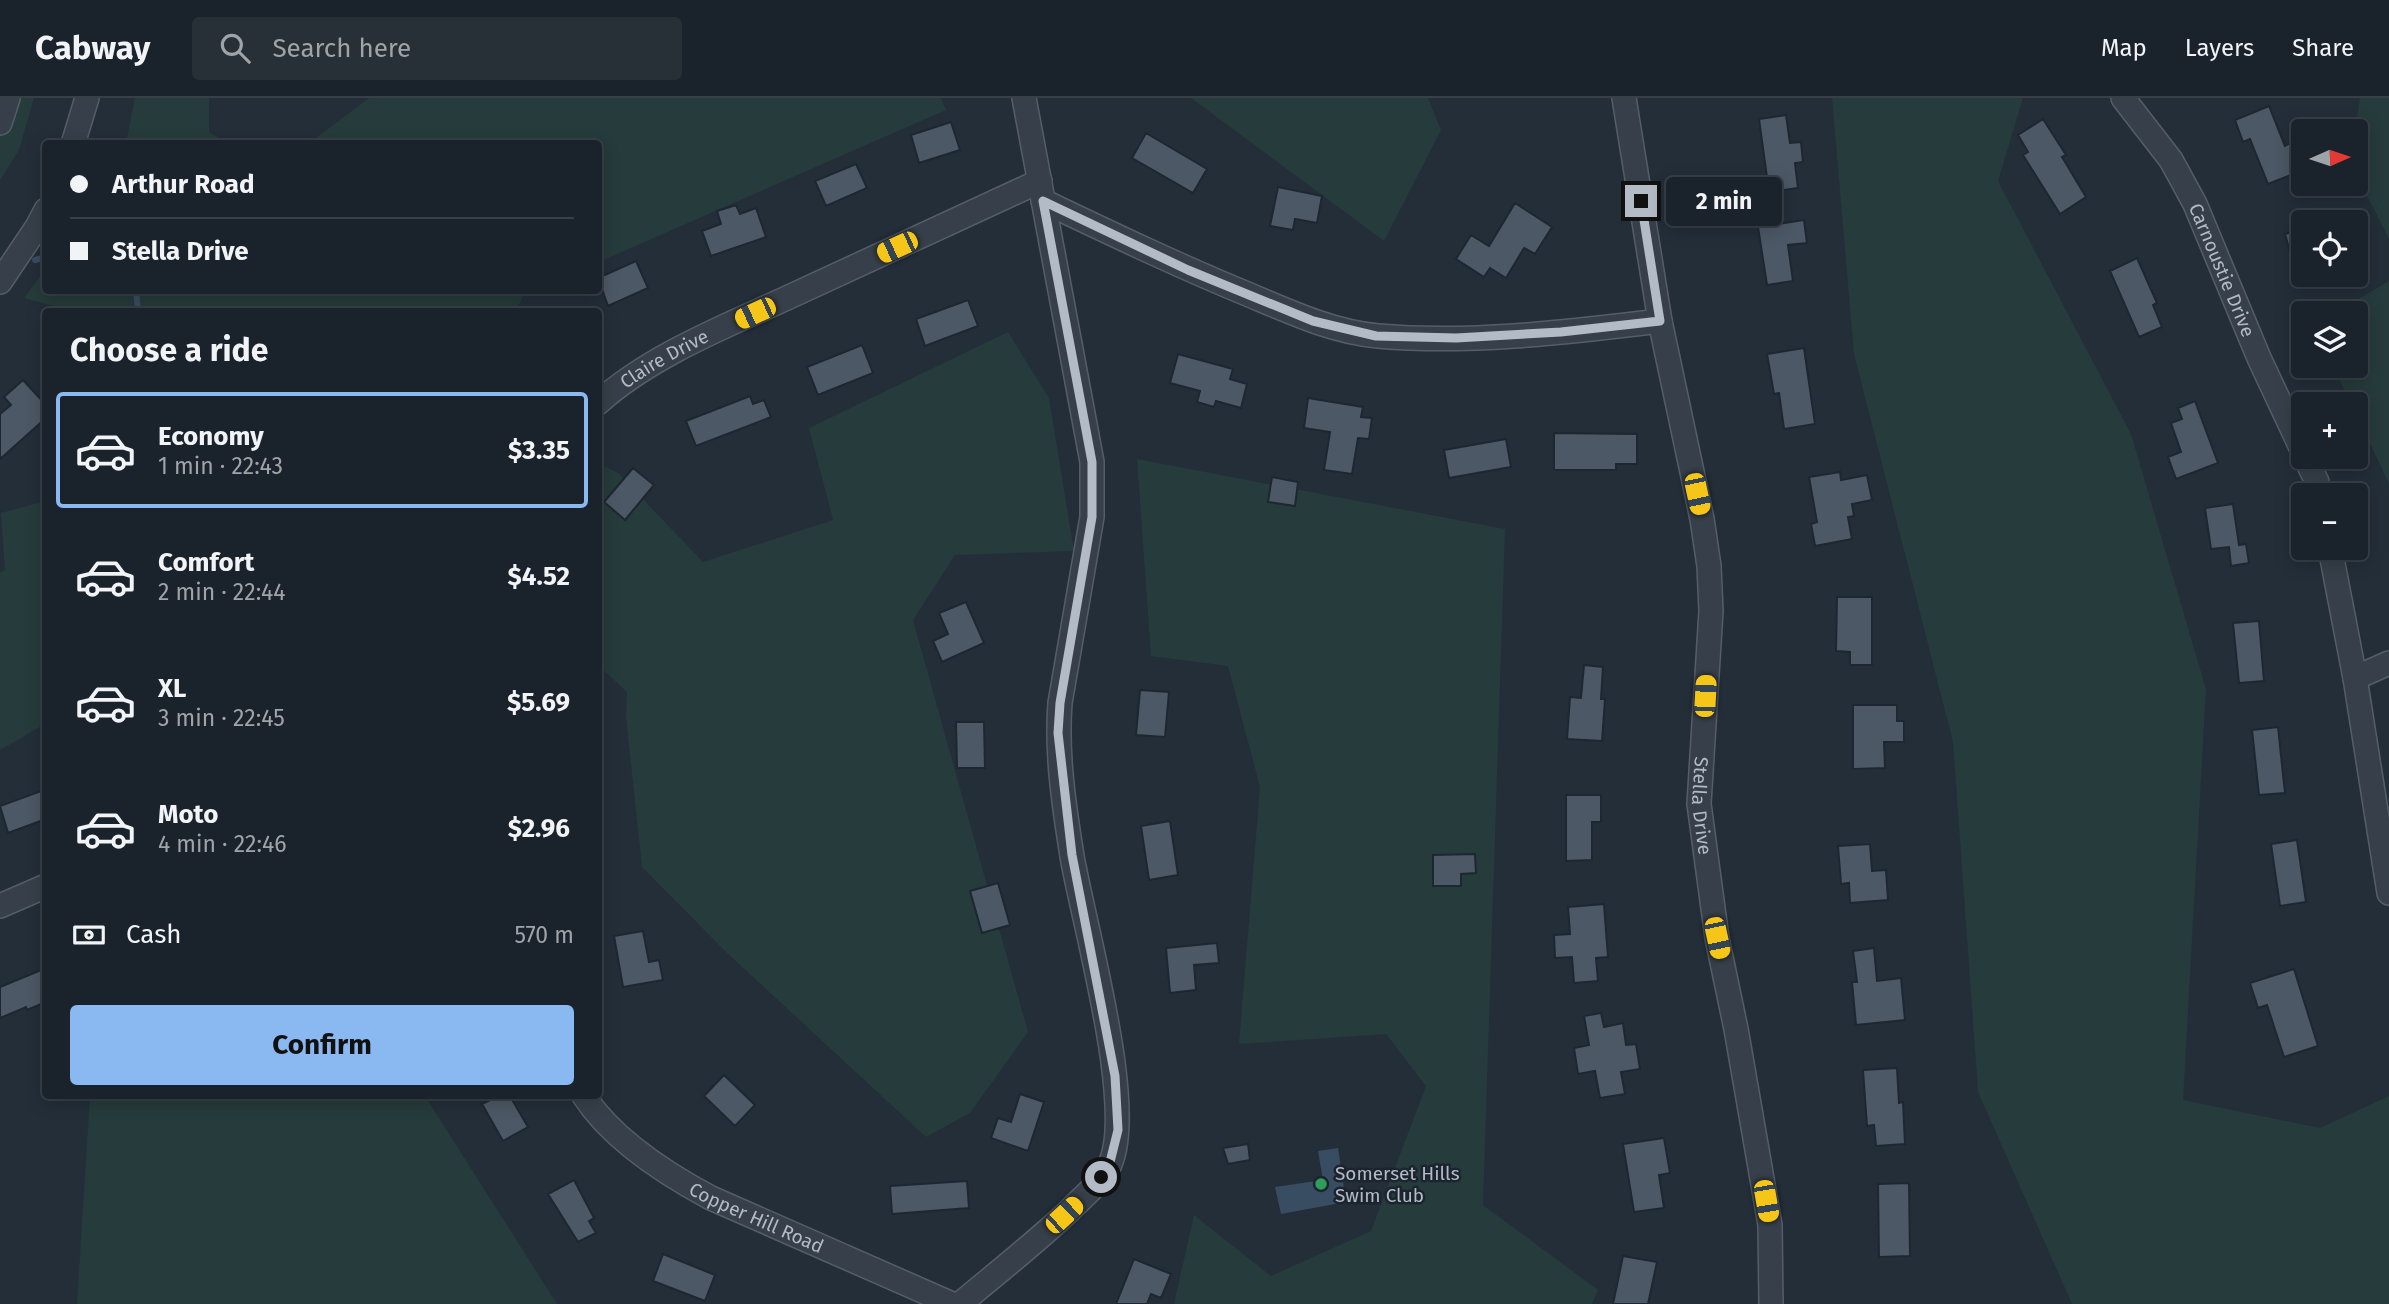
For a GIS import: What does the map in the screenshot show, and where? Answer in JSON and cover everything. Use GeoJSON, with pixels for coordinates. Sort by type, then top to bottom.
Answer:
{"type":"FeatureCollection","features":[{"type":"Feature","properties":{"kind":"street"},"geometry":{"type":"LineString","coordinates":[[0,123],[8,98]]}},
{"type":"Feature","properties":{"kind":"street"},"geometry":{"type":"LineString","coordinates":[[74,140],[86,98]]}},
{"type":"Feature","properties":{"kind":"street"},"geometry":{"type":"LineString","coordinates":[[960,1304],[1049,1230],[1095,1186],[1109,1166],[1118,1130],[1115,1076],[1072,855],[1058,733],[1060,703],[1092,517],[1092,462],[1024,98]]}},
{"type":"Feature","properties":{"kind":"street","name":"Stella Drive"},"geometry":{"type":"LineString","coordinates":[[1624,98],[1660,321],[1702,519],[1709,566],[1711,611],[1699,804],[1717,938],[1736,1029],[1770,1225],[1771,1304]]}},
{"type":"Feature","properties":{"kind":"street","name":"Carnoustie Drive"},"geometry":{"type":"LineString","coordinates":[[2123,98],[2171,160],[2194,205],[2291,426]]}},
{"type":"Feature","properties":{"kind":"street"},"geometry":{"type":"LineString","coordinates":[[1041,191],[1188,270],[1313,321],[1376,336],[1456,338],[1561,332],[1660,321]]}},
{"type":"Feature","properties":{"kind":"street","name":"Claire Drive"},"geometry":{"type":"LineString","coordinates":[[602,400],[654,364],[732,324],[1041,191]]}},
{"type":"Feature","properties":{"kind":"street"},"geometry":{"type":"LineString","coordinates":[[0,282],[42,218]]}},
{"type":"Feature","properties":{"kind":"street"},"geometry":{"type":"LineString","coordinates":[[2332,560],[2355,678],[2389,893]]}},
{"type":"Feature","properties":{"kind":"street"},"geometry":{"type":"LineString","coordinates":[[2355,678],[2389,663]]}},
{"type":"Feature","properties":{"kind":"street"},"geometry":{"type":"LineString","coordinates":[[0,906],[42,888]]}},
{"type":"Feature","properties":{"kind":"street","name":"Copper Hill Road"},"geometry":{"type":"LineString","coordinates":[[587,1099],[621,1136],[675,1179],[711,1198],[953,1304]]}},
{"type":"Feature","properties":{"kind":"green space"},"geometry":{"type":"Polygon","coordinates":[[[0,98],[34,98],[19,150],[0,180],[0,98]]]}},
{"type":"Feature","properties":{"kind":"green space"},"geometry":{"type":"Polygon","coordinates":[[[135,98],[209,98],[209,132],[223,140],[127,140],[135,98]]]}},
{"type":"Feature","properties":{"kind":"green space"},"geometry":{"type":"Polygon","coordinates":[[[369,98],[941,98],[946,110],[602,261],[602,140],[313,140],[369,98]]]}},
{"type":"Feature","properties":{"kind":"green space"},"geometry":{"type":"Polygon","coordinates":[[[1191,98],[1428,98],[1441,130],[1384,241],[1191,98]]]}},
{"type":"Feature","properties":{"kind":"green space"},"geometry":{"type":"Polygon","coordinates":[[[1832,98],[2023,98],[1998,181],[2131,434],[2206,689],[2183,1100],[2320,1128],[2389,1096],[2389,1304],[2072,1304],[1978,1092],[1953,742],[1854,354],[1832,98]]]}},
{"type":"Feature","properties":{"kind":"green space"},"geometry":{"type":"Polygon","coordinates":[[[2360,98],[2389,98],[2389,239],[2367,196],[2368,119],[2357,119],[2360,98]]]}},
{"type":"Feature","properties":{"kind":"green space"},"geometry":{"type":"Polygon","coordinates":[[[42,274],[42,294],[526,294],[517,308],[60,308],[24,298],[42,274]]]}},
{"type":"Feature","properties":{"kind":"green space"},"geometry":{"type":"Polygon","coordinates":[[[2389,281],[2389,484],[2368,439],[2368,392],[2345,392],[2339,378],[2368,378],[2368,301],[2355,301],[2389,281]]]}},
{"type":"Feature","properties":{"kind":"green space"},"geometry":{"type":"Polygon","coordinates":[[[1008,332],[1049,398],[1074,551],[955,555],[913,620],[1028,1032],[970,1113],[926,1137],[726,952],[642,867],[626,717],[627,692],[602,669],[602,465],[618,473],[703,562],[833,520],[809,428],[1008,332]]]}},
{"type":"Feature","properties":{"kind":"green space"},"geometry":{"type":"Polygon","coordinates":[[[1137,459],[1505,529],[1483,1205],[1598,1290],[1592,1304],[1174,1304],[1194,1215],[1271,1276],[1371,1231],[1426,1086],[1386,1034],[1239,1044],[1260,787],[1228,666],[1151,656],[1137,459]]]}},
{"type":"Feature","properties":{"kind":"green space"},"geometry":{"type":"Polygon","coordinates":[[[42,502],[42,726],[0,750],[0,573],[5,570],[1,513],[42,502]]]}},
{"type":"Feature","properties":{"kind":"green space"},"geometry":{"type":"Polygon","coordinates":[[[90,1099],[427,1099],[557,1304],[77,1304],[90,1099]]]}},
{"type":"Feature","properties":{"kind":"water","name":"Somerset Hills Swim Club"},"geometry":{"type":"Polygon","coordinates":[[[1338,1148],[1346,1202],[1281,1214],[1275,1187],[1323,1180],[1318,1151],[1338,1148]]]}},
{"type":"Feature","properties":{"kind":"building"},"geometry":{"type":"Polygon","coordinates":[[[2269,106],[2285,146],[2290,143],[2291,146],[2291,175],[2268,184],[2250,139],[2243,142],[2235,120],[2269,106]]]}},
{"type":"Feature","properties":{"kind":"building"},"geometry":{"type":"Polygon","coordinates":[[[1786,115],[1790,143],[1801,142],[1803,162],[1795,163],[1798,188],[1769,192],[1759,119],[1786,115]]]}},
{"type":"Feature","properties":{"kind":"building"},"geometry":{"type":"Polygon","coordinates":[[[2043,119],[2066,155],[2062,157],[2086,197],[2060,214],[2023,155],[2028,152],[2018,135],[2043,119]]]}},
{"type":"Feature","properties":{"kind":"building"},"geometry":{"type":"Polygon","coordinates":[[[951,122],[960,150],[919,163],[911,135],[951,122]]]}},
{"type":"Feature","properties":{"kind":"building"},"geometry":{"type":"Polygon","coordinates":[[[1146,133],[1207,169],[1193,193],[1132,158],[1146,133]]]}},
{"type":"Feature","properties":{"kind":"building"},"geometry":{"type":"Polygon","coordinates":[[[856,164],[867,188],[826,206],[815,181],[856,164]]]}},
{"type":"Feature","properties":{"kind":"building"},"geometry":{"type":"Polygon","coordinates":[[[1278,187],[1322,196],[1317,223],[1295,219],[1293,230],[1270,226],[1278,187]]]}},
{"type":"Feature","properties":{"kind":"building"},"geometry":{"type":"Polygon","coordinates":[[[1515,203],[1552,227],[1535,254],[1524,248],[1506,278],[1490,268],[1484,277],[1456,259],[1471,235],[1489,246],[1515,203]]]}},
{"type":"Feature","properties":{"kind":"building"},"geometry":{"type":"Polygon","coordinates":[[[736,205],[740,214],[756,208],[766,237],[711,256],[702,231],[721,224],[717,211],[736,205]]]}},
{"type":"Feature","properties":{"kind":"building"},"geometry":{"type":"Polygon","coordinates":[[[1804,220],[1807,243],[1788,245],[1793,281],[1767,285],[1758,227],[1804,220]]]}},
{"type":"Feature","properties":{"kind":"building"},"geometry":{"type":"Polygon","coordinates":[[[2291,232],[2291,256],[2285,234],[2291,232]]]}},
{"type":"Feature","properties":{"kind":"building"},"geometry":{"type":"Polygon","coordinates":[[[2137,258],[2157,303],[2153,305],[2162,327],[2139,337],[2110,271],[2137,258]]]}},
{"type":"Feature","properties":{"kind":"building"},"geometry":{"type":"Polygon","coordinates":[[[636,261],[648,288],[608,306],[602,289],[602,276],[636,261]]]}},
{"type":"Feature","properties":{"kind":"building"},"geometry":{"type":"Polygon","coordinates":[[[968,300],[978,326],[925,346],[916,319],[968,300]]]}},
{"type":"Feature","properties":{"kind":"building"},"geometry":{"type":"Polygon","coordinates":[[[862,345],[873,373],[818,395],[807,367],[862,345]]]}},
{"type":"Feature","properties":{"kind":"building"},"geometry":{"type":"Polygon","coordinates":[[[1804,348],[1815,424],[1784,429],[1779,393],[1774,394],[1767,354],[1804,348]]]}},
{"type":"Feature","properties":{"kind":"building"},"geometry":{"type":"Polygon","coordinates":[[[1178,354],[1233,369],[1230,379],[1247,384],[1241,408],[1216,401],[1214,407],[1197,402],[1200,391],[1170,383],[1178,354]]]}},
{"type":"Feature","properties":{"kind":"building"},"geometry":{"type":"Polygon","coordinates":[[[23,380],[42,401],[42,422],[0,459],[0,414],[11,405],[4,397],[23,380]]]}},
{"type":"Feature","properties":{"kind":"building"},"geometry":{"type":"Polygon","coordinates":[[[750,396],[753,404],[764,400],[771,417],[696,446],[686,421],[750,396]]]}},
{"type":"Feature","properties":{"kind":"building"},"geometry":{"type":"Polygon","coordinates":[[[1308,398],[1363,407],[1361,417],[1372,418],[1369,439],[1358,438],[1352,474],[1324,470],[1330,432],[1304,428],[1308,398]]]}},
{"type":"Feature","properties":{"kind":"building"},"geometry":{"type":"Polygon","coordinates":[[[2195,401],[2218,463],[2176,479],[2168,457],[2181,452],[2171,423],[2182,419],[2178,408],[2195,401]]]}},
{"type":"Feature","properties":{"kind":"building"},"geometry":{"type":"Polygon","coordinates":[[[1554,433],[1637,434],[1637,464],[1616,464],[1616,470],[1554,470],[1554,433]]]}},
{"type":"Feature","properties":{"kind":"building"},"geometry":{"type":"Polygon","coordinates":[[[1506,439],[1511,467],[1449,478],[1444,450],[1506,439]]]}},
{"type":"Feature","properties":{"kind":"building"},"geometry":{"type":"Polygon","coordinates":[[[633,468],[654,485],[625,520],[604,502],[633,468]]]}},
{"type":"Feature","properties":{"kind":"building"},"geometry":{"type":"Polygon","coordinates":[[[1840,472],[1841,480],[1867,475],[1872,500],[1852,504],[1854,516],[1848,517],[1852,539],[1815,546],[1811,524],[1817,522],[1809,477],[1840,472]]]}},
{"type":"Feature","properties":{"kind":"building"},"geometry":{"type":"Polygon","coordinates":[[[1272,477],[1298,482],[1295,506],[1268,502],[1272,477]]]}},
{"type":"Feature","properties":{"kind":"building"},"geometry":{"type":"Polygon","coordinates":[[[2233,504],[2239,545],[2246,544],[2249,563],[2231,566],[2229,547],[2211,549],[2205,508],[2233,504]]]}},
{"type":"Feature","properties":{"kind":"building"},"geometry":{"type":"Polygon","coordinates":[[[1837,597],[1872,597],[1872,665],[1850,665],[1850,652],[1836,651],[1837,597]]]}},
{"type":"Feature","properties":{"kind":"building"},"geometry":{"type":"Polygon","coordinates":[[[966,602],[984,643],[942,662],[933,641],[948,634],[939,613],[966,602]]]}},
{"type":"Feature","properties":{"kind":"building"},"geometry":{"type":"Polygon","coordinates":[[[2259,621],[2264,681],[2239,683],[2233,623],[2259,621]]]}},
{"type":"Feature","properties":{"kind":"building"},"geometry":{"type":"Polygon","coordinates":[[[1584,665],[1603,667],[1601,699],[1605,699],[1602,741],[1567,739],[1570,697],[1581,698],[1584,665]]]}},
{"type":"Feature","properties":{"kind":"building"},"geometry":{"type":"Polygon","coordinates":[[[1140,690],[1169,692],[1165,737],[1136,735],[1140,690]]]}},
{"type":"Feature","properties":{"kind":"building"},"geometry":{"type":"Polygon","coordinates":[[[1853,705],[1897,705],[1897,721],[1904,721],[1904,742],[1884,742],[1885,768],[1853,769],[1853,705]]]}},
{"type":"Feature","properties":{"kind":"building"},"geometry":{"type":"Polygon","coordinates":[[[956,722],[984,722],[985,768],[957,768],[956,722]]]}},
{"type":"Feature","properties":{"kind":"building"},"geometry":{"type":"Polygon","coordinates":[[[2278,727],[2285,793],[2259,795],[2252,730],[2278,727]]]}},
{"type":"Feature","properties":{"kind":"building"},"geometry":{"type":"Polygon","coordinates":[[[41,791],[42,820],[8,833],[0,806],[41,791]]]}},
{"type":"Feature","properties":{"kind":"building"},"geometry":{"type":"Polygon","coordinates":[[[1566,795],[1601,795],[1601,822],[1592,822],[1592,860],[1566,861],[1566,795]]]}},
{"type":"Feature","properties":{"kind":"building"},"geometry":{"type":"Polygon","coordinates":[[[1170,821],[1178,875],[1149,880],[1141,826],[1170,821]]]}},
{"type":"Feature","properties":{"kind":"building"},"geometry":{"type":"Polygon","coordinates":[[[2297,840],[2306,902],[2280,906],[2271,844],[2297,840]]]}},
{"type":"Feature","properties":{"kind":"building"},"geometry":{"type":"Polygon","coordinates":[[[1870,844],[1872,871],[1886,870],[1888,900],[1850,903],[1849,883],[1841,884],[1838,846],[1870,844]]]}},
{"type":"Feature","properties":{"kind":"building"},"geometry":{"type":"Polygon","coordinates":[[[1475,854],[1476,873],[1461,874],[1461,886],[1433,886],[1433,855],[1475,854]]]}},
{"type":"Feature","properties":{"kind":"building"},"geometry":{"type":"Polygon","coordinates":[[[998,883],[1010,925],[982,933],[970,891],[998,883]]]}},
{"type":"Feature","properties":{"kind":"building"},"geometry":{"type":"Polygon","coordinates":[[[1604,904],[1608,957],[1596,958],[1598,981],[1574,983],[1572,957],[1555,958],[1554,935],[1570,934],[1568,907],[1604,904]]]}},
{"type":"Feature","properties":{"kind":"building"},"geometry":{"type":"Polygon","coordinates":[[[643,931],[649,962],[659,960],[663,980],[623,987],[614,936],[643,931]]]}},
{"type":"Feature","properties":{"kind":"building"},"geometry":{"type":"Polygon","coordinates":[[[1217,943],[1219,963],[1194,965],[1196,990],[1170,993],[1166,948],[1217,943]]]}},
{"type":"Feature","properties":{"kind":"building"},"geometry":{"type":"Polygon","coordinates":[[[1874,948],[1877,981],[1901,978],[1905,1020],[1856,1025],[1852,982],[1857,982],[1853,951],[1874,948]]]}},
{"type":"Feature","properties":{"kind":"building"},"geometry":{"type":"Polygon","coordinates":[[[2294,969],[2318,1046],[2284,1057],[2267,1005],[2258,1008],[2250,983],[2294,969]]]}},
{"type":"Feature","properties":{"kind":"building"},"geometry":{"type":"Polygon","coordinates":[[[42,970],[42,1004],[27,1010],[26,1007],[0,1018],[0,987],[42,970]]]}},
{"type":"Feature","properties":{"kind":"building"},"geometry":{"type":"Polygon","coordinates":[[[1601,1013],[1604,1027],[1623,1023],[1626,1045],[1636,1044],[1640,1069],[1621,1072],[1625,1094],[1600,1098],[1595,1071],[1578,1074],[1574,1048],[1589,1045],[1584,1016],[1601,1013]]]}},
{"type":"Feature","properties":{"kind":"building"},"geometry":{"type":"Polygon","coordinates":[[[1897,1068],[1899,1103],[1903,1102],[1905,1144],[1876,1146],[1874,1125],[1867,1126],[1863,1070],[1897,1068]]]}},
{"type":"Feature","properties":{"kind":"building"},"geometry":{"type":"Polygon","coordinates":[[[724,1075],[755,1105],[735,1126],[704,1096],[724,1075]]]}},
{"type":"Feature","properties":{"kind":"building"},"geometry":{"type":"Polygon","coordinates":[[[1020,1094],[1044,1102],[1028,1151],[991,1138],[998,1118],[1011,1122],[1020,1094]]]}},
{"type":"Feature","properties":{"kind":"building"},"geometry":{"type":"Polygon","coordinates":[[[492,1099],[512,1099],[528,1127],[503,1141],[482,1104],[492,1099]]]}},
{"type":"Feature","properties":{"kind":"building"},"geometry":{"type":"Polygon","coordinates":[[[1664,1138],[1670,1173],[1659,1175],[1664,1208],[1634,1212],[1623,1144],[1664,1138]]]}},
{"type":"Feature","properties":{"kind":"building"},"geometry":{"type":"Polygon","coordinates":[[[1248,1144],[1250,1160],[1228,1164],[1223,1148],[1248,1144]]]}},
{"type":"Feature","properties":{"kind":"building"},"geometry":{"type":"Polygon","coordinates":[[[574,1180],[594,1218],[589,1221],[596,1233],[578,1242],[548,1194],[574,1180]]]}},
{"type":"Feature","properties":{"kind":"building"},"geometry":{"type":"Polygon","coordinates":[[[967,1181],[969,1208],[892,1214],[890,1186],[967,1181]]]}},
{"type":"Feature","properties":{"kind":"building"},"geometry":{"type":"Polygon","coordinates":[[[1909,1183],[1910,1256],[1879,1257],[1878,1184],[1909,1183]]]}},
{"type":"Feature","properties":{"kind":"building"},"geometry":{"type":"Polygon","coordinates":[[[663,1254],[715,1275],[705,1301],[653,1281],[663,1254]]]}},
{"type":"Feature","properties":{"kind":"building"},"geometry":{"type":"Polygon","coordinates":[[[1623,1256],[1657,1262],[1648,1304],[1613,1304],[1623,1256]]]}},
{"type":"Feature","properties":{"kind":"building"},"geometry":{"type":"Polygon","coordinates":[[[1134,1259],[1171,1274],[1161,1298],[1151,1294],[1147,1304],[1116,1304],[1134,1259]]]}},
{"type":"Feature","properties":{"kind":"waterway"},"geometry":{"type":"LineString","coordinates":[[35,260],[42,258]]}},
{"type":"Feature","properties":{"kind":"waterway"},"geometry":{"type":"LineString","coordinates":[[136,294],[138,308]]}},
{"type":"Feature","properties":{"kind":"place","name":"Somerset Hills Swim Club"},"geometry":{"type":"Point","coordinates":[1321,1184]}},
{"type":"Feature","properties":{"kind":"route"},"geometry":{"type":"LineString","coordinates":[[1101,1177],[1109,1166],[1118,1130],[1115,1076],[1072,855],[1058,733],[1060,703],[1092,517],[1092,462],[1043,201],[1188,270],[1313,321],[1376,336],[1456,338],[1561,332],[1660,321],[1641,201]]}}]}
